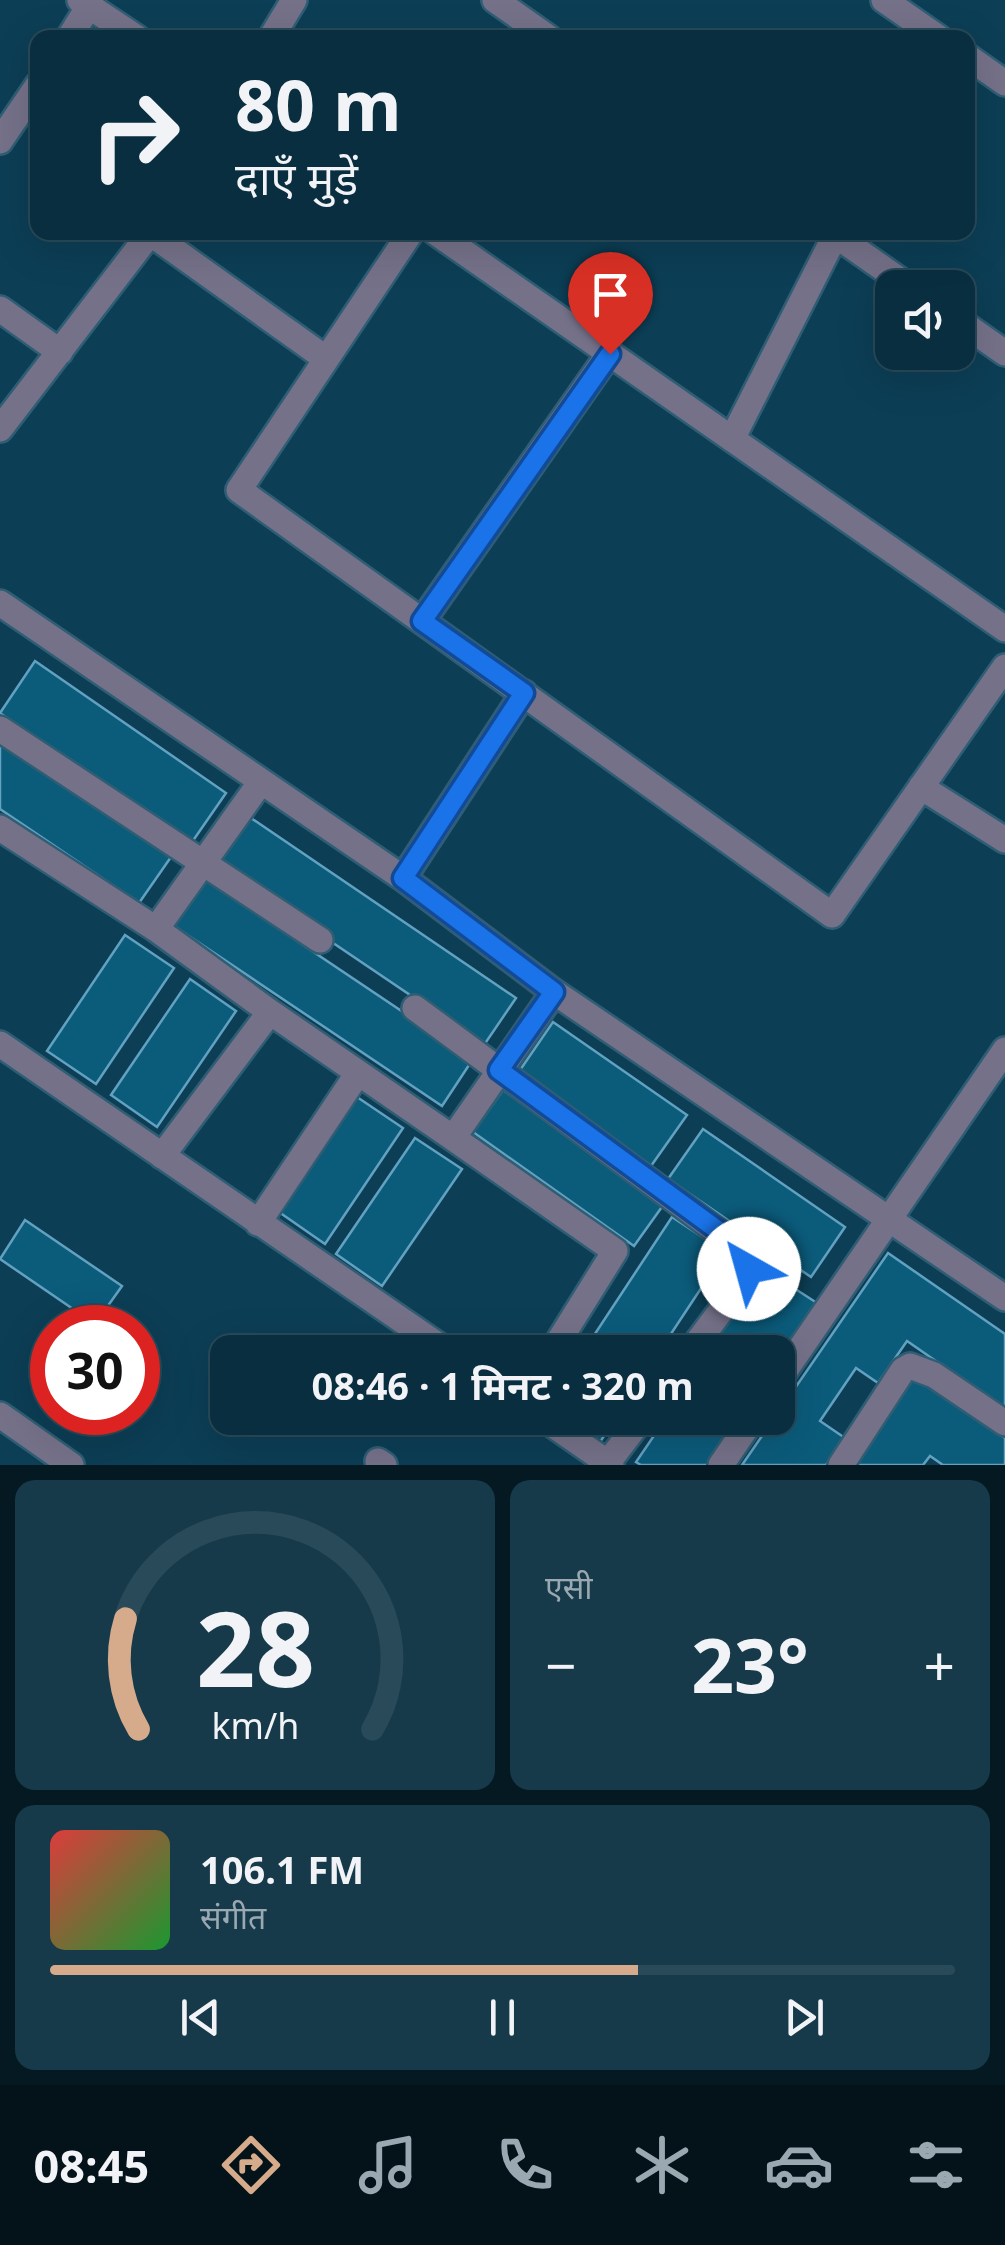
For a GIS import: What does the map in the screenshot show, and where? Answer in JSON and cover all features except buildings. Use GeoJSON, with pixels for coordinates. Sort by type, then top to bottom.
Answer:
{"type":"FeatureCollection","features":[{"type":"Feature","properties":{"kind":"street"},"geometry":{"type":"LineString","coordinates":[[276,30],[294,0]]}},
{"type":"Feature","properties":{"kind":"street"},"geometry":{"type":"LineString","coordinates":[[495,0],[538,30]]}},
{"type":"Feature","properties":{"kind":"street"},"geometry":{"type":"LineString","coordinates":[[884,0],[927,30]]}},
{"type":"Feature","properties":{"kind":"street"},"geometry":{"type":"LineString","coordinates":[[72,30],[85,3],[126,30]]}},
{"type":"Feature","properties":{"kind":"street"},"geometry":{"type":"LineString","coordinates":[[975,64],[1005,83]]}},
{"type":"Feature","properties":{"kind":"street"},"geometry":{"type":"LineString","coordinates":[[0,141],[30,96]]}},
{"type":"Feature","properties":{"kind":"street"},"geometry":{"type":"LineString","coordinates":[[0,429],[145,240]]}},
{"type":"Feature","properties":{"kind":"street"},"geometry":{"type":"LineString","coordinates":[[160,240],[325,358]]}},
{"type":"Feature","properties":{"kind":"street"},"geometry":{"type":"LineString","coordinates":[[406,240],[239,490],[832,915],[1005,667]]}},
{"type":"Feature","properties":{"kind":"street"},"geometry":{"type":"LineString","coordinates":[[446,240],[1005,629]]}},
{"type":"Feature","properties":{"kind":"street"},"geometry":{"type":"LineString","coordinates":[[732,439],[832,240]]}},
{"type":"Feature","properties":{"kind":"street"},"geometry":{"type":"LineString","coordinates":[[845,240],[886,270]]}},
{"type":"Feature","properties":{"kind":"street"},"geometry":{"type":"LineString","coordinates":[[0,309],[60,352]]}},
{"type":"Feature","properties":{"kind":"street"},"geometry":{"type":"LineString","coordinates":[[975,332],[1005,353]]}},
{"type":"Feature","properties":{"kind":"street"},"geometry":{"type":"LineString","coordinates":[[422,621],[610,354]]}},
{"type":"Feature","properties":{"kind":"street"},"geometry":{"type":"LineString","coordinates":[[0,602],[403,878],[554,992],[1005,1298]]}},
{"type":"Feature","properties":{"kind":"street"},"geometry":{"type":"LineString","coordinates":[[403,878],[524,693]]}},
{"type":"Feature","properties":{"kind":"street"},"geometry":{"type":"LineString","coordinates":[[0,728],[320,940]]}},
{"type":"Feature","properties":{"kind":"street"},"geometry":{"type":"LineString","coordinates":[[156,929],[260,783]]}},
{"type":"Feature","properties":{"kind":"street"},"geometry":{"type":"LineString","coordinates":[[921,787],[1005,840]]}},
{"type":"Feature","properties":{"kind":"street"},"geometry":{"type":"LineString","coordinates":[[0,828],[156,929],[614,1251],[562,1335]]}},
{"type":"Feature","properties":{"kind":"street"},"geometry":{"type":"LineString","coordinates":[[453,1138],[554,992]]}},
{"type":"Feature","properties":{"kind":"street"},"geometry":{"type":"LineString","coordinates":[[415,1008],[744,1251],[750,1260],[747,1276],[703,1335]]}},
{"type":"Feature","properties":{"kind":"street"},"geometry":{"type":"LineString","coordinates":[[162,1156],[270,1012]]}},
{"type":"Feature","properties":{"kind":"street"},"geometry":{"type":"LineString","coordinates":[[0,1044],[423,1335]]}},
{"type":"Feature","properties":{"kind":"street"},"geometry":{"type":"LineString","coordinates":[[795,1356],[1005,1050]]}},
{"type":"Feature","properties":{"kind":"street"},"geometry":{"type":"LineString","coordinates":[[258,1223],[358,1073]]}},
{"type":"Feature","properties":{"kind":"street"},"geometry":{"type":"LineString","coordinates":[[841,1465],[898,1376],[910,1366],[934,1375],[1005,1423]]}},
{"type":"Feature","properties":{"kind":"street"},"geometry":{"type":"LineString","coordinates":[[0,1415],[72,1465]]}},
{"type":"Feature","properties":{"kind":"street"},"geometry":{"type":"LineString","coordinates":[[566,1435],[608,1464],[629,1435]]}},
{"type":"Feature","properties":{"kind":"street"},"geometry":{"type":"LineString","coordinates":[[721,1465],[741,1435]]}},
{"type":"Feature","properties":{"kind":"route"},"geometry":{"type":"LineString","coordinates":[[610,354],[422,621],[524,693],[403,878],[554,992],[499,1070],[731,1240],[750,1260],[749,1269]]}}]}
